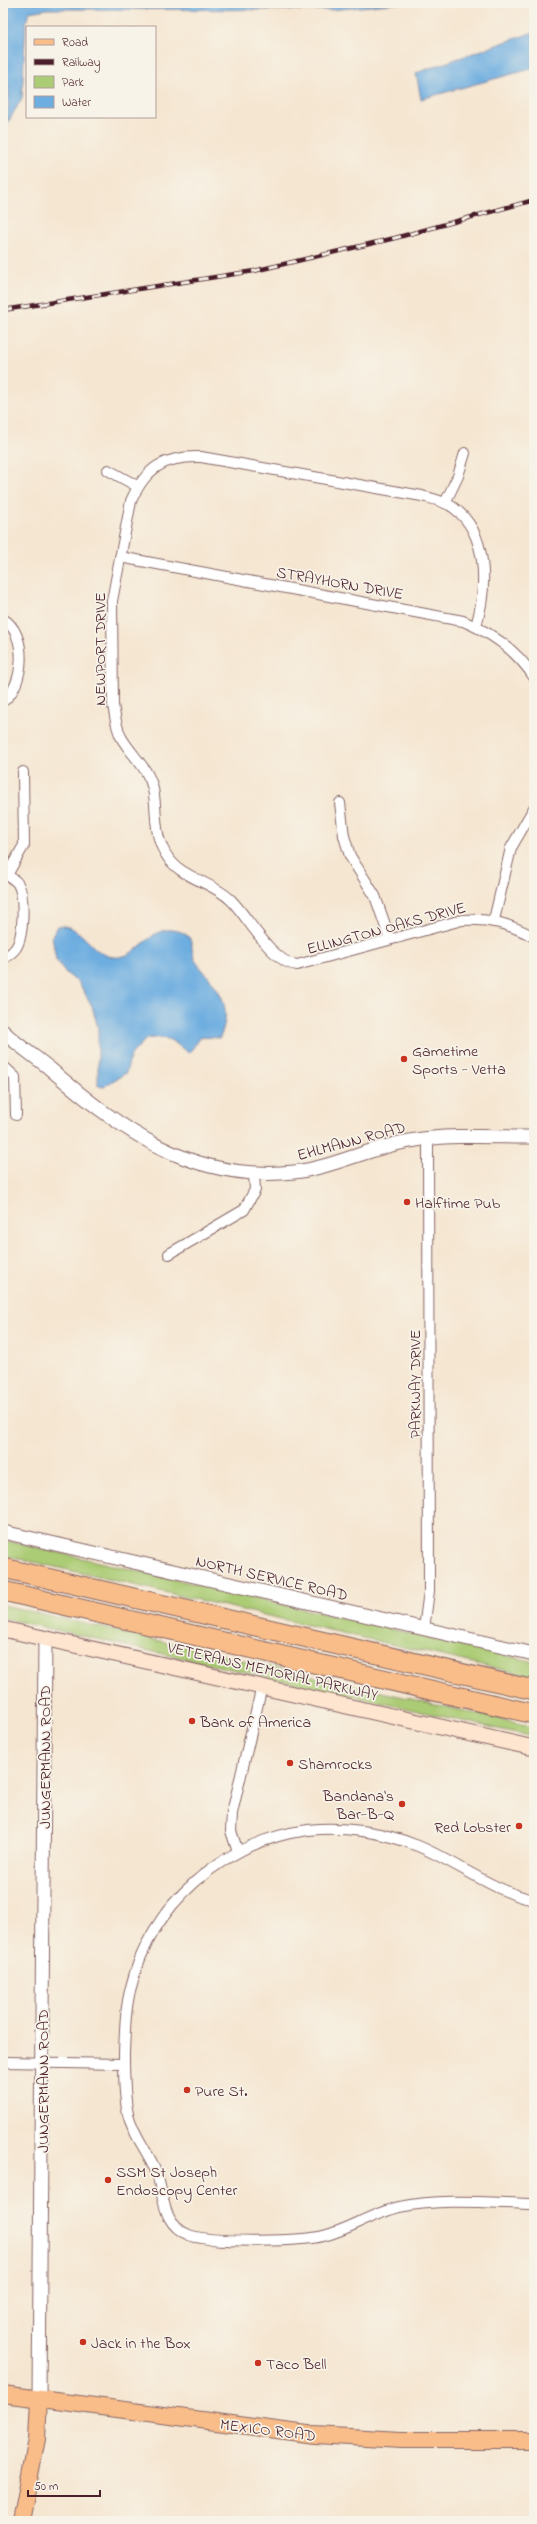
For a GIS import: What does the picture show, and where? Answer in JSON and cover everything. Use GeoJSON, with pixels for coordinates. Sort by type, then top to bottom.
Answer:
{"type":"FeatureCollection","features":[{"type":"Feature","properties":{"kind":"highway"},"geometry":{"type":"LineString","coordinates":[[3,1568],[534,1690]]}},
{"type":"Feature","properties":{"kind":"highway"},"geometry":{"type":"LineString","coordinates":[[3,1591],[534,1714]]}},
{"type":"Feature","properties":{"kind":"main road","name":"VETERANS MEMORIAL PARKWAY"},"geometry":{"type":"LineString","coordinates":[[3,1629],[534,1748]]}},
{"type":"Feature","properties":{"kind":"main road","name":"MEXICO ROAD"},"geometry":{"type":"LineString","coordinates":[[3,2394],[315,2435],[400,2440],[534,2440]]}},
{"type":"Feature","properties":{"kind":"main road","name":"JUNGERMANN ROAD"},"geometry":{"type":"LineString","coordinates":[[21,2521],[37,2439],[39,2399]]}},
{"type":"Feature","properties":{"kind":"street"},"geometry":{"type":"LineString","coordinates":[[445,503],[458,476],[466,453]]}},
{"type":"Feature","properties":{"kind":"street","name":"NEWPORT DRIVE"},"geometry":{"type":"LineString","coordinates":[[289,964],[275,953],[231,900],[214,886],[178,869],[160,844],[155,828],[153,789],[148,776],[121,737],[114,715],[112,601],[131,501],[137,486],[149,472],[163,462],[181,457],[201,457],[422,496],[445,503],[464,518],[474,532],[480,548],[484,587],[482,606],[476,626]]}},
{"type":"Feature","properties":{"kind":"street"},"geometry":{"type":"LineString","coordinates":[[108,470],[137,486]]}},
{"type":"Feature","properties":{"kind":"street","name":"STRAYHORN DRIVE"},"geometry":{"type":"LineString","coordinates":[[120,558],[446,616],[476,626],[509,648],[534,677]]}},
{"type":"Feature","properties":{"kind":"street"},"geometry":{"type":"LineString","coordinates":[[3,618],[11,625],[17,636],[20,676],[13,691],[3,702]]}},
{"type":"Feature","properties":{"kind":"street"},"geometry":{"type":"LineString","coordinates":[[3,958],[15,949],[20,939],[22,925],[21,893],[18,884],[5,874],[24,845],[23,772]]}},
{"type":"Feature","properties":{"kind":"street"},"geometry":{"type":"LineString","coordinates":[[340,803],[344,836],[350,856],[375,896],[390,939]]}},
{"type":"Feature","properties":{"kind":"street"},"geometry":{"type":"LineString","coordinates":[[494,920],[511,848],[534,808]]}},
{"type":"Feature","properties":{"kind":"street","name":"ELLINGTON OAKS DRIVE"},"geometry":{"type":"LineString","coordinates":[[289,964],[306,963],[462,920],[494,920],[534,937]]}},
{"type":"Feature","properties":{"kind":"street","name":"EHLMANN ROAD"},"geometry":{"type":"LineString","coordinates":[[3,1031],[84,1098],[126,1130],[154,1146],[192,1162],[217,1169],[254,1174],[308,1170],[344,1162],[392,1145],[428,1139],[534,1137]]}},
{"type":"Feature","properties":{"kind":"street"},"geometry":{"type":"LineString","coordinates":[[3,1066],[15,1077],[16,1115]]}},
{"type":"Feature","properties":{"kind":"street","name":"PARKWAY DRIVE"},"geometry":{"type":"LineString","coordinates":[[424,1629],[429,1591],[428,1139]]}},
{"type":"Feature","properties":{"kind":"street"},"geometry":{"type":"LineString","coordinates":[[169,1254],[244,1210],[255,1190],[254,1174]]}},
{"type":"Feature","properties":{"kind":"street","name":"NORTH SERVICE ROAD"},"geometry":{"type":"LineString","coordinates":[[3,1532],[534,1654]]}},
{"type":"Feature","properties":{"kind":"street","name":"JUNGERMANN ROAD"},"geometry":{"type":"LineString","coordinates":[[39,2399],[46,1639]]}},
{"type":"Feature","properties":{"kind":"street"},"geometry":{"type":"LineString","coordinates":[[238,1852],[231,1831],[232,1813],[262,1686]]}},
{"type":"Feature","properties":{"kind":"street"},"geometry":{"type":"LineString","coordinates":[[534,1900],[511,1893],[471,1874],[419,1846],[364,1831],[343,1829],[309,1830],[277,1837],[238,1852],[191,1885],[177,1899],[154,1930],[131,1984],[125,2028],[124,2064],[125,2098],[129,2118],[136,2135],[154,2167],[168,2218],[174,2226],[188,2235],[205,2239],[302,2240],[325,2236],[346,2229],[400,2207],[437,2204],[534,2204]]}},
{"type":"Feature","properties":{"kind":"street"},"geometry":{"type":"LineString","coordinates":[[3,2062],[124,2064]]}},
{"type":"Feature","properties":{"kind":"green space"},"geometry":{"type":"Polygon","coordinates":[[[3,1540],[534,1662],[534,1677],[3,1555],[3,1540]]]}},
{"type":"Feature","properties":{"kind":"green space"},"geometry":{"type":"Polygon","coordinates":[[[3,1605],[534,1727],[534,1737],[3,1618],[3,1605]]]}},
{"type":"Feature","properties":{"kind":"water"},"geometry":{"type":"Polygon","coordinates":[[[3,3],[401,3],[330,10],[47,9],[29,12],[26,23],[22,98],[7,124],[9,91],[3,55],[3,3]]]}},
{"type":"Feature","properties":{"kind":"water"},"geometry":{"type":"Polygon","coordinates":[[[534,32],[534,68],[421,99],[416,73],[534,32]]]}},
{"type":"Feature","properties":{"kind":"water"},"geometry":{"type":"Polygon","coordinates":[[[57,926],[66,926],[73,929],[105,955],[113,957],[122,957],[130,954],[157,933],[164,930],[181,932],[186,935],[190,938],[194,958],[222,997],[225,1015],[224,1026],[220,1038],[201,1037],[189,1053],[170,1040],[161,1038],[146,1039],[131,1055],[126,1073],[104,1086],[98,1085],[98,1028],[92,1006],[79,983],[67,974],[56,960],[52,936],[57,926]]]}},
{"type":"Feature","properties":{"kind":"waterway"},"geometry":{"type":"LineString","coordinates":[[3,136],[7,124]]}},
{"type":"Feature","properties":{"kind":"railway"},"geometry":{"type":"LineString","coordinates":[[3,310],[254,271],[395,238],[534,200]]}},
{"type":"Feature","properties":{"kind":"place","name":"Gametime Sports - Vetta"},"geometry":{"type":"Point","coordinates":[404,1059]}},
{"type":"Feature","properties":{"kind":"place","name":"Halftime Pub"},"geometry":{"type":"Point","coordinates":[407,1202]}},
{"type":"Feature","properties":{"kind":"place","name":"Bank of America"},"geometry":{"type":"Point","coordinates":[192,1721]}},
{"type":"Feature","properties":{"kind":"place","name":"Shamrocks"},"geometry":{"type":"Point","coordinates":[290,1763]}},
{"type":"Feature","properties":{"kind":"place","name":"Bandana's Bar-B-Q"},"geometry":{"type":"Point","coordinates":[402,1804]}},
{"type":"Feature","properties":{"kind":"place","name":"Red Lobster"},"geometry":{"type":"Point","coordinates":[519,1826]}},
{"type":"Feature","properties":{"kind":"place","name":"Pure St."},"geometry":{"type":"Point","coordinates":[187,2090]}},
{"type":"Feature","properties":{"kind":"place","name":"SSM St Joseph Endoscopy Center"},"geometry":{"type":"Point","coordinates":[108,2180]}},
{"type":"Feature","properties":{"kind":"place","name":"Jack in the Box"},"geometry":{"type":"Point","coordinates":[83,2342]}},
{"type":"Feature","properties":{"kind":"place","name":"Taco Bell"},"geometry":{"type":"Point","coordinates":[258,2363]}}]}
